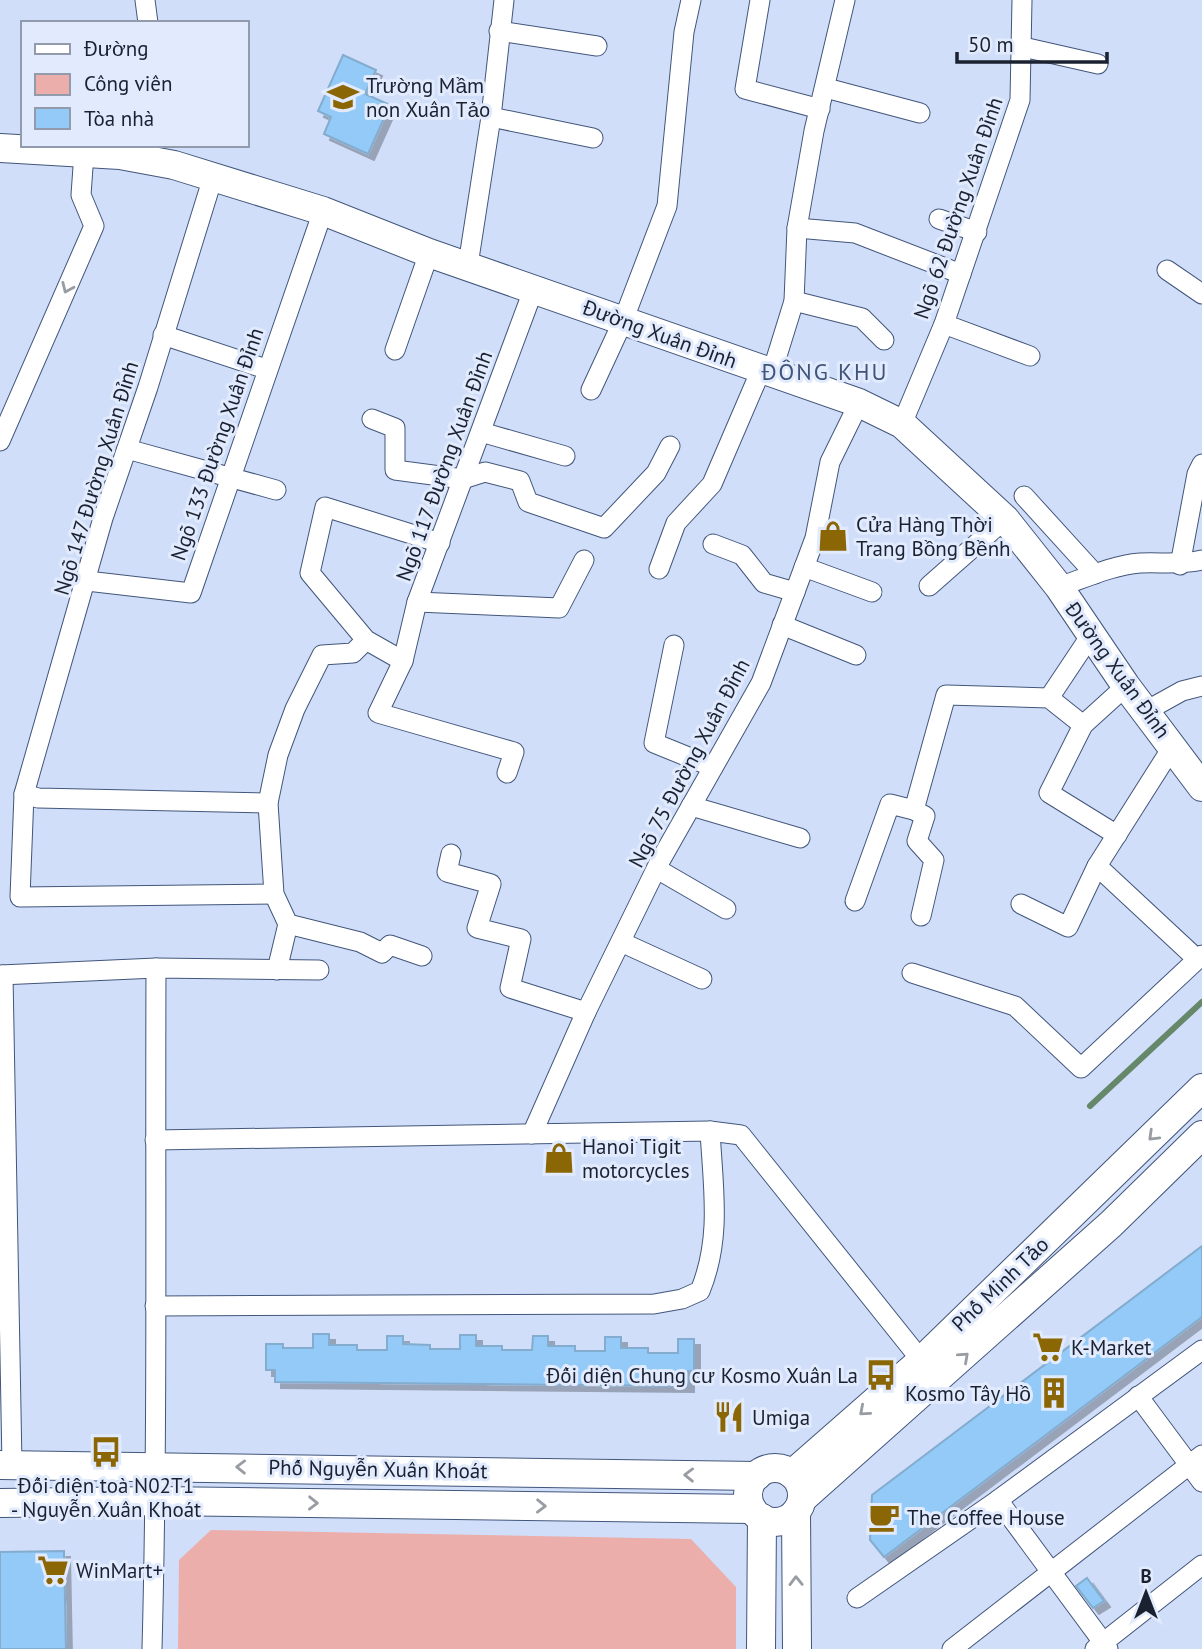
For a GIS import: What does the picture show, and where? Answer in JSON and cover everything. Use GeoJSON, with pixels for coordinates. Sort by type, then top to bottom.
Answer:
{"type":"FeatureCollection","features":[{"type":"Feature","properties":{"kind":"street"},"geometry":{"type":"LineString","coordinates":[[145,0],[148,21]]}},
{"type":"Feature","properties":{"kind":"street"},"geometry":{"type":"LineString","coordinates":[[468,265],[491,117],[504,0]]}},
{"type":"Feature","properties":{"kind":"street"},"geometry":{"type":"LineString","coordinates":[[591,390],[623,321],[667,206],[684,32],[691,0]]}},
{"type":"Feature","properties":{"kind":"street"},"geometry":{"type":"LineString","coordinates":[[760,0],[745,89],[820,109]]}},
{"type":"Feature","properties":{"kind":"street"},"geometry":{"type":"LineString","coordinates":[[659,569],[676,523],[712,484],[766,371],[793,301],[797,228],[845,0]]}},
{"type":"Feature","properties":{"kind":"street","name":"Ngõ 62 Đường Xuân Đỉnh"},"geometry":{"type":"LineString","coordinates":[[902,424],[944,324],[1020,100],[1022,0]]}},
{"type":"Feature","properties":{"kind":"street"},"geometry":{"type":"LineString","coordinates":[[499,31],[597,46]]}},
{"type":"Feature","properties":{"kind":"street"},"geometry":{"type":"LineString","coordinates":[[1023,47],[1098,64]]}},
{"type":"Feature","properties":{"kind":"street"},"geometry":{"type":"LineString","coordinates":[[826,88],[920,113]]}},
{"type":"Feature","properties":{"kind":"street"},"geometry":{"type":"LineString","coordinates":[[491,117],[593,138]]}},
{"type":"Feature","properties":{"kind":"street","name":"Đường Xuân Đỉnh"},"geometry":{"type":"LineString","coordinates":[[0,148],[120,155],[151,153],[213,177],[323,211],[429,253],[859,403],[902,424],[1005,519],[1059,587],[1126,686],[1202,786]]}},
{"type":"Feature","properties":{"kind":"street"},"geometry":{"type":"LineString","coordinates":[[0,441],[94,226],[82,195],[84,153]]}},
{"type":"Feature","properties":{"kind":"street","name":"Ngõ 147 Đường Xuân Đỉnh"},"geometry":{"type":"LineString","coordinates":[[213,177],[103,517],[87,581],[24,794],[20,898],[274,894]]}},
{"type":"Feature","properties":{"kind":"street","name":"Ngõ 133 Đường Xuân Đỉnh"},"geometry":{"type":"LineString","coordinates":[[87,581],[191,593],[266,369],[323,211]]}},
{"type":"Feature","properties":{"kind":"street"},"geometry":{"type":"LineString","coordinates":[[939,219],[976,232]]}},
{"type":"Feature","properties":{"kind":"street"},"geometry":{"type":"LineString","coordinates":[[797,228],[855,233],[961,274]]}},
{"type":"Feature","properties":{"kind":"street"},"geometry":{"type":"LineString","coordinates":[[395,350],[429,253]]}},
{"type":"Feature","properties":{"kind":"street"},"geometry":{"type":"LineString","coordinates":[[1167,270],[1202,294]]}},
{"type":"Feature","properties":{"kind":"street","name":"Ngõ 117 Đường Xuân Đỉnh"},"geometry":{"type":"LineString","coordinates":[[507,773],[514,752],[378,713],[403,661],[417,602],[534,288]]}},
{"type":"Feature","properties":{"kind":"street"},"geometry":{"type":"LineString","coordinates":[[793,301],[862,318],[884,340]]}},
{"type":"Feature","properties":{"kind":"street"},"geometry":{"type":"LineString","coordinates":[[944,324],[1030,356]]}},
{"type":"Feature","properties":{"kind":"street"},"geometry":{"type":"LineString","coordinates":[[163,335],[266,369]]}},
{"type":"Feature","properties":{"kind":"street","name":"Ngõ 75 Đường Xuân Đỉnh"},"geometry":{"type":"LineString","coordinates":[[532,1134],[586,1012],[657,869],[761,683],[815,538],[830,462],[859,403]]}},
{"type":"Feature","properties":{"kind":"street"},"geometry":{"type":"LineString","coordinates":[[372,419],[395,428],[395,470],[463,479],[485,472],[520,481],[528,502],[604,528],[656,473],[670,446]]}},
{"type":"Feature","properties":{"kind":"street"},"geometry":{"type":"LineString","coordinates":[[481,432],[565,456]]}},
{"type":"Feature","properties":{"kind":"street"},"geometry":{"type":"LineString","coordinates":[[127,449],[276,490]]}},
{"type":"Feature","properties":{"kind":"street"},"geometry":{"type":"LineString","coordinates":[[1180,565],[1197,474],[1202,464]]}},
{"type":"Feature","properties":{"kind":"street"},"geometry":{"type":"LineString","coordinates":[[1024,496],[1095,574]]}},
{"type":"Feature","properties":{"kind":"street"},"geometry":{"type":"LineString","coordinates":[[403,661],[366,640],[310,573],[325,507],[440,543]]}},
{"type":"Feature","properties":{"kind":"street"},"geometry":{"type":"LineString","coordinates":[[929,586],[1005,519]]}},
{"type":"Feature","properties":{"kind":"street"},"geometry":{"type":"LineString","coordinates":[[713,544],[742,555],[764,583],[795,592]]}},
{"type":"Feature","properties":{"kind":"street"},"geometry":{"type":"LineString","coordinates":[[417,602],[559,608],[584,560]]}},
{"type":"Feature","properties":{"kind":"street"},"geometry":{"type":"LineString","coordinates":[[1059,587],[1095,574],[1139,563],[1180,565],[1202,561]]}},
{"type":"Feature","properties":{"kind":"street"},"geometry":{"type":"LineString","coordinates":[[804,567],[872,592]]}},
{"type":"Feature","properties":{"kind":"street"},"geometry":{"type":"LineString","coordinates":[[782,625],[856,655]]}},
{"type":"Feature","properties":{"kind":"street"},"geometry":{"type":"LineString","coordinates":[[1049,698],[1091,635]]}},
{"type":"Feature","properties":{"kind":"street"},"geometry":{"type":"LineString","coordinates":[[277,970],[288,924],[274,894],[268,803],[286,732],[322,655],[353,653],[366,640]]}},
{"type":"Feature","properties":{"kind":"street"},"geometry":{"type":"LineString","coordinates":[[674,645],[654,743],[713,767]]}},
{"type":"Feature","properties":{"kind":"street"},"geometry":{"type":"LineString","coordinates":[[1117,835],[1049,793],[1083,725],[1126,686]]}},
{"type":"Feature","properties":{"kind":"street"},"geometry":{"type":"LineString","coordinates":[[1146,710],[1182,691],[1202,686]]}},
{"type":"Feature","properties":{"kind":"street"},"geometry":{"type":"LineString","coordinates":[[914,810],[946,695],[1049,698],[1083,725]]}},
{"type":"Feature","properties":{"kind":"street"},"geometry":{"type":"LineString","coordinates":[[1021,904],[1068,927],[1097,866],[1173,746]]}},
{"type":"Feature","properties":{"kind":"street"},"geometry":{"type":"LineString","coordinates":[[24,794],[38,798],[268,803]]}},
{"type":"Feature","properties":{"kind":"street"},"geometry":{"type":"LineString","coordinates":[[855,901],[890,804],[914,810],[925,816],[917,841],[934,860],[921,916]]}},
{"type":"Feature","properties":{"kind":"street"},"geometry":{"type":"LineString","coordinates":[[691,806],[800,838]]}},
{"type":"Feature","properties":{"kind":"street"},"geometry":{"type":"LineString","coordinates":[[451,854],[447,872],[491,884],[477,928],[521,939],[510,988],[586,1012]]}},
{"type":"Feature","properties":{"kind":"street"},"geometry":{"type":"LineString","coordinates":[[912,973],[1015,1006],[1081,1068],[1200,957],[1097,866]]}},
{"type":"Feature","properties":{"kind":"street"},"geometry":{"type":"LineString","coordinates":[[657,869],[726,909]]}},
{"type":"Feature","properties":{"kind":"street"},"geometry":{"type":"LineString","coordinates":[[288,924],[360,942],[382,953],[390,945],[422,956]]}},
{"type":"Feature","properties":{"kind":"street"},"geometry":{"type":"LineString","coordinates":[[621,942],[702,979]]}},
{"type":"Feature","properties":{"kind":"street"},"geometry":{"type":"LineString","coordinates":[[152,1649],[158,1465],[155,1306],[156,968]]}},
{"type":"Feature","properties":{"kind":"street"},"geometry":{"type":"LineString","coordinates":[[6,1465],[2,975],[156,968],[319,970]]}},
{"type":"Feature","properties":{"kind":"street","name":"Phố Minh Tảo"},"geometry":{"type":"LineString","coordinates":[[796,1495],[930,1371],[1202,1088]]}},
{"type":"Feature","properties":{"kind":"street"},"geometry":{"type":"LineString","coordinates":[[155,1140],[710,1131],[741,1135],[930,1371]]}},
{"type":"Feature","properties":{"kind":"street"},"geometry":{"type":"LineString","coordinates":[[155,1306],[653,1304],[682,1299],[700,1291],[710,1267],[716,1239],[710,1131]]}},
{"type":"Feature","properties":{"kind":"street","name":"Phố Minh Tảo"},"geometry":{"type":"LineString","coordinates":[[930,1371],[1111,1224],[1202,1135]]}},
{"type":"Feature","properties":{"kind":"street"},"geometry":{"type":"LineString","coordinates":[[857,1598],[998,1500],[1202,1350]]}},
{"type":"Feature","properties":{"kind":"street"},"geometry":{"type":"LineString","coordinates":[[1138,1396],[1196,1460],[1202,1482]]}},
{"type":"Feature","properties":{"kind":"street"},"geometry":{"type":"LineString","coordinates":[[952,1649],[1196,1460]]}},
{"type":"Feature","properties":{"kind":"street","name":"Phố Nguyễn Xuân Khoát"},"geometry":{"type":"LineString","coordinates":[[6,1465],[158,1465],[757,1476]]}},
{"type":"Feature","properties":{"kind":"street"},"geometry":{"type":"LineString","coordinates":[[761,1649],[757,1514],[748,1494],[757,1476],[776,1469],[796,1495],[797,1649]]}},
{"type":"Feature","properties":{"kind":"street"},"geometry":{"type":"LineString","coordinates":[[0,1503],[156,1501],[757,1514],[776,1522],[796,1495]]}},
{"type":"Feature","properties":{"kind":"street"},"geometry":{"type":"LineString","coordinates":[[998,1500],[1102,1647],[1202,1565]]}},
{"type":"Feature","properties":{"kind":"green space"},"geometry":{"type":"Polygon","coordinates":[[[211,1530],[691,1539],[736,1587],[736,1649],[178,1649],[179,1560],[211,1530]]]}},
{"type":"Feature","properties":{"kind":"building"},"geometry":{"type":"Polygon","coordinates":[[[343,55],[376,70],[365,94],[390,105],[368,154],[324,134],[331,117],[318,111],[343,55]]]}},
{"type":"Feature","properties":{"kind":"building","name":"Kosmo Tây Hồ"},"geometry":{"type":"Polygon","coordinates":[[[1202,1246],[1202,1317],[884,1557],[870,1540],[872,1495],[1202,1246]]]}},
{"type":"Feature","properties":{"kind":"building"},"geometry":{"type":"Polygon","coordinates":[[[313,1334],[329,1334],[329,1345],[357,1345],[357,1350],[387,1350],[387,1336],[403,1336],[403,1344],[430,1345],[430,1349],[460,1349],[460,1335],[476,1335],[476,1346],[502,1346],[502,1350],[532,1350],[533,1336],[548,1336],[548,1346],[575,1346],[575,1351],[605,1351],[605,1337],[621,1337],[621,1348],[648,1348],[648,1353],[678,1353],[678,1339],[694,1339],[694,1371],[688,1371],[688,1386],[275,1382],[275,1370],[266,1370],[266,1344],[283,1344],[283,1348],[313,1348],[313,1334]]]}},
{"type":"Feature","properties":{"kind":"building"},"geometry":{"type":"Polygon","coordinates":[[[64,1551],[66,1649],[0,1649],[0,1552],[64,1551]]]}},
{"type":"Feature","properties":{"kind":"building"},"geometry":{"type":"Polygon","coordinates":[[[1087,1578],[1104,1601],[1093,1608],[1076,1586],[1087,1578]]]}},
{"type":"Feature","properties":{"kind":"waterway"},"geometry":{"type":"LineString","coordinates":[[1090,1106],[1202,1002]]}},
{"type":"Feature","properties":{"kind":"place","name":"Trường Mầm non Xuân Tảo"},"geometry":{"type":"Point","coordinates":[343,97]}},
{"type":"Feature","properties":{"kind":"place","name":"Cửa Hàng Thời Trang Bồng Bềnh"},"geometry":{"type":"Point","coordinates":[833,536]}},
{"type":"Feature","properties":{"kind":"place","name":"Hanoi Tigit motorcycles"},"geometry":{"type":"Point","coordinates":[559,1158]}},
{"type":"Feature","properties":{"kind":"place","name":"K-Market"},"geometry":{"type":"Point","coordinates":[1048,1347]}},
{"type":"Feature","properties":{"kind":"place","name":"Đối diện Chung cư Kosmo Xuân La"},"geometry":{"type":"Point","coordinates":[881,1375]}},
{"type":"Feature","properties":{"kind":"place","name":"Kosmo Tây Hồ"},"geometry":{"type":"Point","coordinates":[1054,1393]}},
{"type":"Feature","properties":{"kind":"place","name":"Umiga"},"geometry":{"type":"Point","coordinates":[729,1417]}},
{"type":"Feature","properties":{"kind":"place","name":"Đối diện toà N02T1 - Nguyễn Xuân Khoát"},"geometry":{"type":"Point","coordinates":[106,1452]}},
{"type":"Feature","properties":{"kind":"place","name":"The Coffee House"},"geometry":{"type":"Point","coordinates":[884,1517]}},
{"type":"Feature","properties":{"kind":"place","name":"WinMart+"},"geometry":{"type":"Point","coordinates":[53,1570]}},
{"type":"Feature","properties":{"kind":"district","name":"ĐÔNG KHU"},"geometry":{"type":"Point","coordinates":[825,371]}}]}
